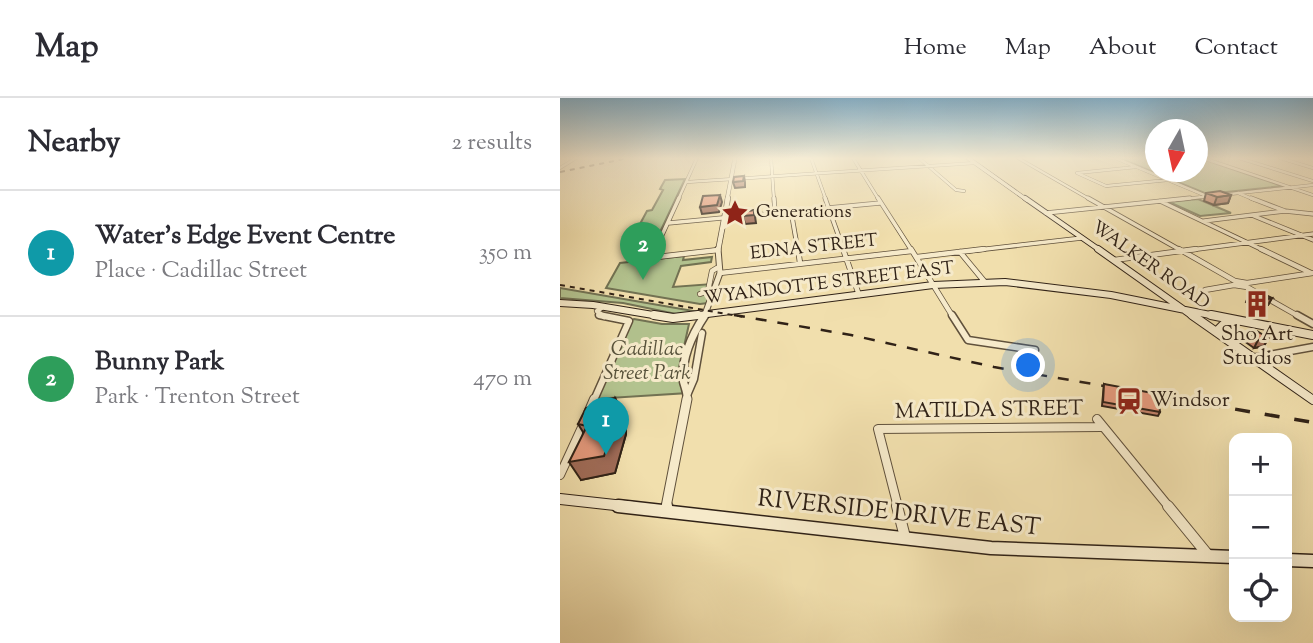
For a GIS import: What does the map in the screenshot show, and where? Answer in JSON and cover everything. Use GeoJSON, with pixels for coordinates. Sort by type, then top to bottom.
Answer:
{"type":"FeatureCollection","features":[{"type":"Feature","properties":{"kind":"main road","name":"WALKER ROAD"},"geometry":{"type":"LineString","coordinates":[[1004,183],[1313,400]]}},
{"type":"Feature","properties":{"kind":"main road","name":"WYANDOTTE STREET EAST"},"geometry":{"type":"LineString","coordinates":[[560,303],[673,318],[984,281],[1050,286],[1183,309],[1313,336]]}},
{"type":"Feature","properties":{"kind":"main road"},"geometry":{"type":"LineString","coordinates":[[1145,302],[1158,303],[1163,299],[1162,294]]}},
{"type":"Feature","properties":{"kind":"main road","name":"WYANDOTTE STREET EAST"},"geometry":{"type":"LineString","coordinates":[[1101,295],[1119,302],[1313,336]]}},
{"type":"Feature","properties":{"kind":"main road"},"geometry":{"type":"LineString","coordinates":[[1224,338],[1219,329],[1223,325],[1234,324]]}},
{"type":"Feature","properties":{"kind":"main road","name":"RIVERSIDE DRIVE EAST"},"geometry":{"type":"LineString","coordinates":[[560,499],[991,548],[1229,557]]}},
{"type":"Feature","properties":{"kind":"main road"},"geometry":{"type":"LineString","coordinates":[[1292,560],[1313,561]]}},
{"type":"Feature","properties":{"kind":"street"},"geometry":{"type":"LineString","coordinates":[[656,248],[687,183]]}},
{"type":"Feature","properties":{"kind":"street"},"geometry":{"type":"LineString","coordinates":[[688,393],[683,379],[690,338],[711,303],[730,183]]}},
{"type":"Feature","properties":{"kind":"street"},"geometry":{"type":"LineString","coordinates":[[773,183],[775,213]]}},
{"type":"Feature","properties":{"kind":"street"},"geometry":{"type":"LineString","coordinates":[[820,183],[859,295]]}},
{"type":"Feature","properties":{"kind":"street"},"geometry":{"type":"LineString","coordinates":[[868,183],[968,340],[1035,349]]}},
{"type":"Feature","properties":{"kind":"street"},"geometry":{"type":"LineString","coordinates":[[949,183],[956,190],[964,191]]}},
{"type":"Feature","properties":{"kind":"street"},"geometry":{"type":"LineString","coordinates":[[1062,183],[1235,281],[1247,283],[1312,273]]}},
{"type":"Feature","properties":{"kind":"street"},"geometry":{"type":"LineString","coordinates":[[1100,183],[1106,186],[1133,183]]}},
{"type":"Feature","properties":{"kind":"street"},"geometry":{"type":"LineString","coordinates":[[1176,183],[1206,196]]}},
{"type":"Feature","properties":{"kind":"street"},"geometry":{"type":"LineString","coordinates":[[1278,183],[1313,195]]}},
{"type":"Feature","properties":{"kind":"street"},"geometry":{"type":"LineString","coordinates":[[1046,213],[1310,183]]}},
{"type":"Feature","properties":{"kind":"street"},"geometry":{"type":"LineString","coordinates":[[1237,193],[1285,211]]}},
{"type":"Feature","properties":{"kind":"street"},"geometry":{"type":"LineString","coordinates":[[1158,201],[1312,273]]}},
{"type":"Feature","properties":{"kind":"street"},"geometry":{"type":"LineString","coordinates":[[669,223],[880,203]]}},
{"type":"Feature","properties":{"kind":"street"},"geometry":{"type":"LineString","coordinates":[[792,211],[800,263]]}},
{"type":"Feature","properties":{"kind":"street"},"geometry":{"type":"LineString","coordinates":[[1201,221],[1285,211],[1313,214]]}},
{"type":"Feature","properties":{"kind":"street"},"geometry":{"type":"LineString","coordinates":[[1252,215],[1313,240]]}},
{"type":"Feature","properties":{"kind":"street"},"geometry":{"type":"LineString","coordinates":[[1114,260],[1313,234]]}},
{"type":"Feature","properties":{"kind":"street"},"geometry":{"type":"LineString","coordinates":[[917,257],[1082,238]]}},
{"type":"Feature","properties":{"kind":"street"},"geometry":{"type":"LineString","coordinates":[[648,258],[718,250]]}},
{"type":"Feature","properties":{"kind":"street","name":"EDNA STREET"},"geometry":{"type":"LineString","coordinates":[[718,270],[912,250]]}},
{"type":"Feature","properties":{"kind":"street"},"geometry":{"type":"LineString","coordinates":[[960,252],[984,281]]}},
{"type":"Feature","properties":{"kind":"street"},"geometry":{"type":"LineString","coordinates":[[700,294],[708,291],[712,271],[718,270]]}},
{"type":"Feature","properties":{"kind":"street"},"geometry":{"type":"LineString","coordinates":[[1205,290],[1234,285],[1247,287],[1313,324]]}},
{"type":"Feature","properties":{"kind":"street"},"geometry":{"type":"LineString","coordinates":[[560,475],[629,321],[600,316],[597,311],[603,307]]}},
{"type":"Feature","properties":{"kind":"street"},"geometry":{"type":"LineString","coordinates":[[666,510],[702,333]]}},
{"type":"Feature","properties":{"kind":"street"},"geometry":{"type":"LineString","coordinates":[[1252,358],[1313,347]]}},
{"type":"Feature","properties":{"kind":"street","name":"MATILDA STREET"},"geometry":{"type":"LineString","coordinates":[[905,538],[878,429],[1099,423],[1209,556]]}},
{"type":"Feature","properties":{"kind":"green space"},"geometry":{"type":"Polygon","coordinates":[[[663,183],[683,183],[654,245],[645,249],[650,252],[648,256],[625,255],[644,224],[640,224],[647,211],[652,210],[663,190],[660,189],[663,183]]]}},
{"type":"Feature","properties":{"kind":"green space"},"geometry":{"type":"Polygon","coordinates":[[[1181,183],[1275,183],[1283,186],[1207,194],[1181,183]]]}},
{"type":"Feature","properties":{"kind":"green space"},"geometry":{"type":"Polygon","coordinates":[[[1198,199],[1231,213],[1200,216],[1169,202],[1198,199]]]}},
{"type":"Feature","properties":{"kind":"green space"},"geometry":{"type":"Polygon","coordinates":[[[684,256],[683,260],[712,257],[711,262],[681,266],[673,287],[712,284],[708,303],[700,304],[606,288],[620,263],[684,256]]]}},
{"type":"Feature","properties":{"kind":"green space"},"geometry":{"type":"Polygon","coordinates":[[[560,288],[699,312],[676,314],[623,303],[560,298],[560,288]]]}},
{"type":"Feature","properties":{"kind":"green space","name":"Cadillac Street Park"},"geometry":{"type":"Polygon","coordinates":[[[634,319],[662,324],[689,324],[677,378],[683,379],[688,393],[594,399],[629,321],[634,319]]]}},
{"type":"Feature","properties":{"kind":"building"},"geometry":{"type":"Polygon","coordinates":[[[1220,191],[1231,195],[1217,197],[1206,193],[1220,191]]]}},
{"type":"Feature","properties":{"kind":"building"},"geometry":{"type":"Polygon","coordinates":[[[720,195],[717,205],[700,207],[703,196],[720,195]]]}},
{"type":"Feature","properties":{"kind":"building"},"geometry":{"type":"Polygon","coordinates":[[[754,210],[754,215],[743,216],[743,212],[754,210]]]}},
{"type":"Feature","properties":{"kind":"building"},"geometry":{"type":"Polygon","coordinates":[[[1262,293],[1272,298],[1258,300],[1249,295],[1262,293]]]}},
{"type":"Feature","properties":{"kind":"building"},"geometry":{"type":"Polygon","coordinates":[[[1257,331],[1268,338],[1258,340],[1247,333],[1257,331]]]}},
{"type":"Feature","properties":{"kind":"building"},"geometry":{"type":"Polygon","coordinates":[[[1104,384],[1158,394],[1160,412],[1103,402],[1104,384]]]}},
{"type":"Feature","properties":{"kind":"building"},"geometry":{"type":"Polygon","coordinates":[[[615,398],[610,412],[617,411],[617,417],[604,456],[569,462],[587,426],[578,424],[586,408],[615,398]]]}},
{"type":"Feature","properties":{"kind":"railway"},"geometry":{"type":"LineString","coordinates":[[560,285],[744,317]]}},
{"type":"Feature","properties":{"kind":"railway"},"geometry":{"type":"LineString","coordinates":[[734,315],[851,335],[994,367],[1186,400]]}},
{"type":"Feature","properties":{"kind":"railway"},"geometry":{"type":"LineString","coordinates":[[1176,399],[1310,422]]}},
{"type":"Feature","properties":{"kind":"place","name":"Generations"},"geometry":{"type":"Point","coordinates":[735,213]}},
{"type":"Feature","properties":{"kind":"place","name":"Bunny Park"},"geometry":{"type":"Point","coordinates":[643,280]}},
{"type":"Feature","properties":{"kind":"place","name":"Sho Art Studios"},"geometry":{"type":"Point","coordinates":[1257,304]}},
{"type":"Feature","properties":{"kind":"place","name":"Windsor"},"geometry":{"type":"Point","coordinates":[1129,401]}},
{"type":"Feature","properties":{"kind":"place","name":"Water's Edge Event Centre"},"geometry":{"type":"Point","coordinates":[606,455]}}]}
